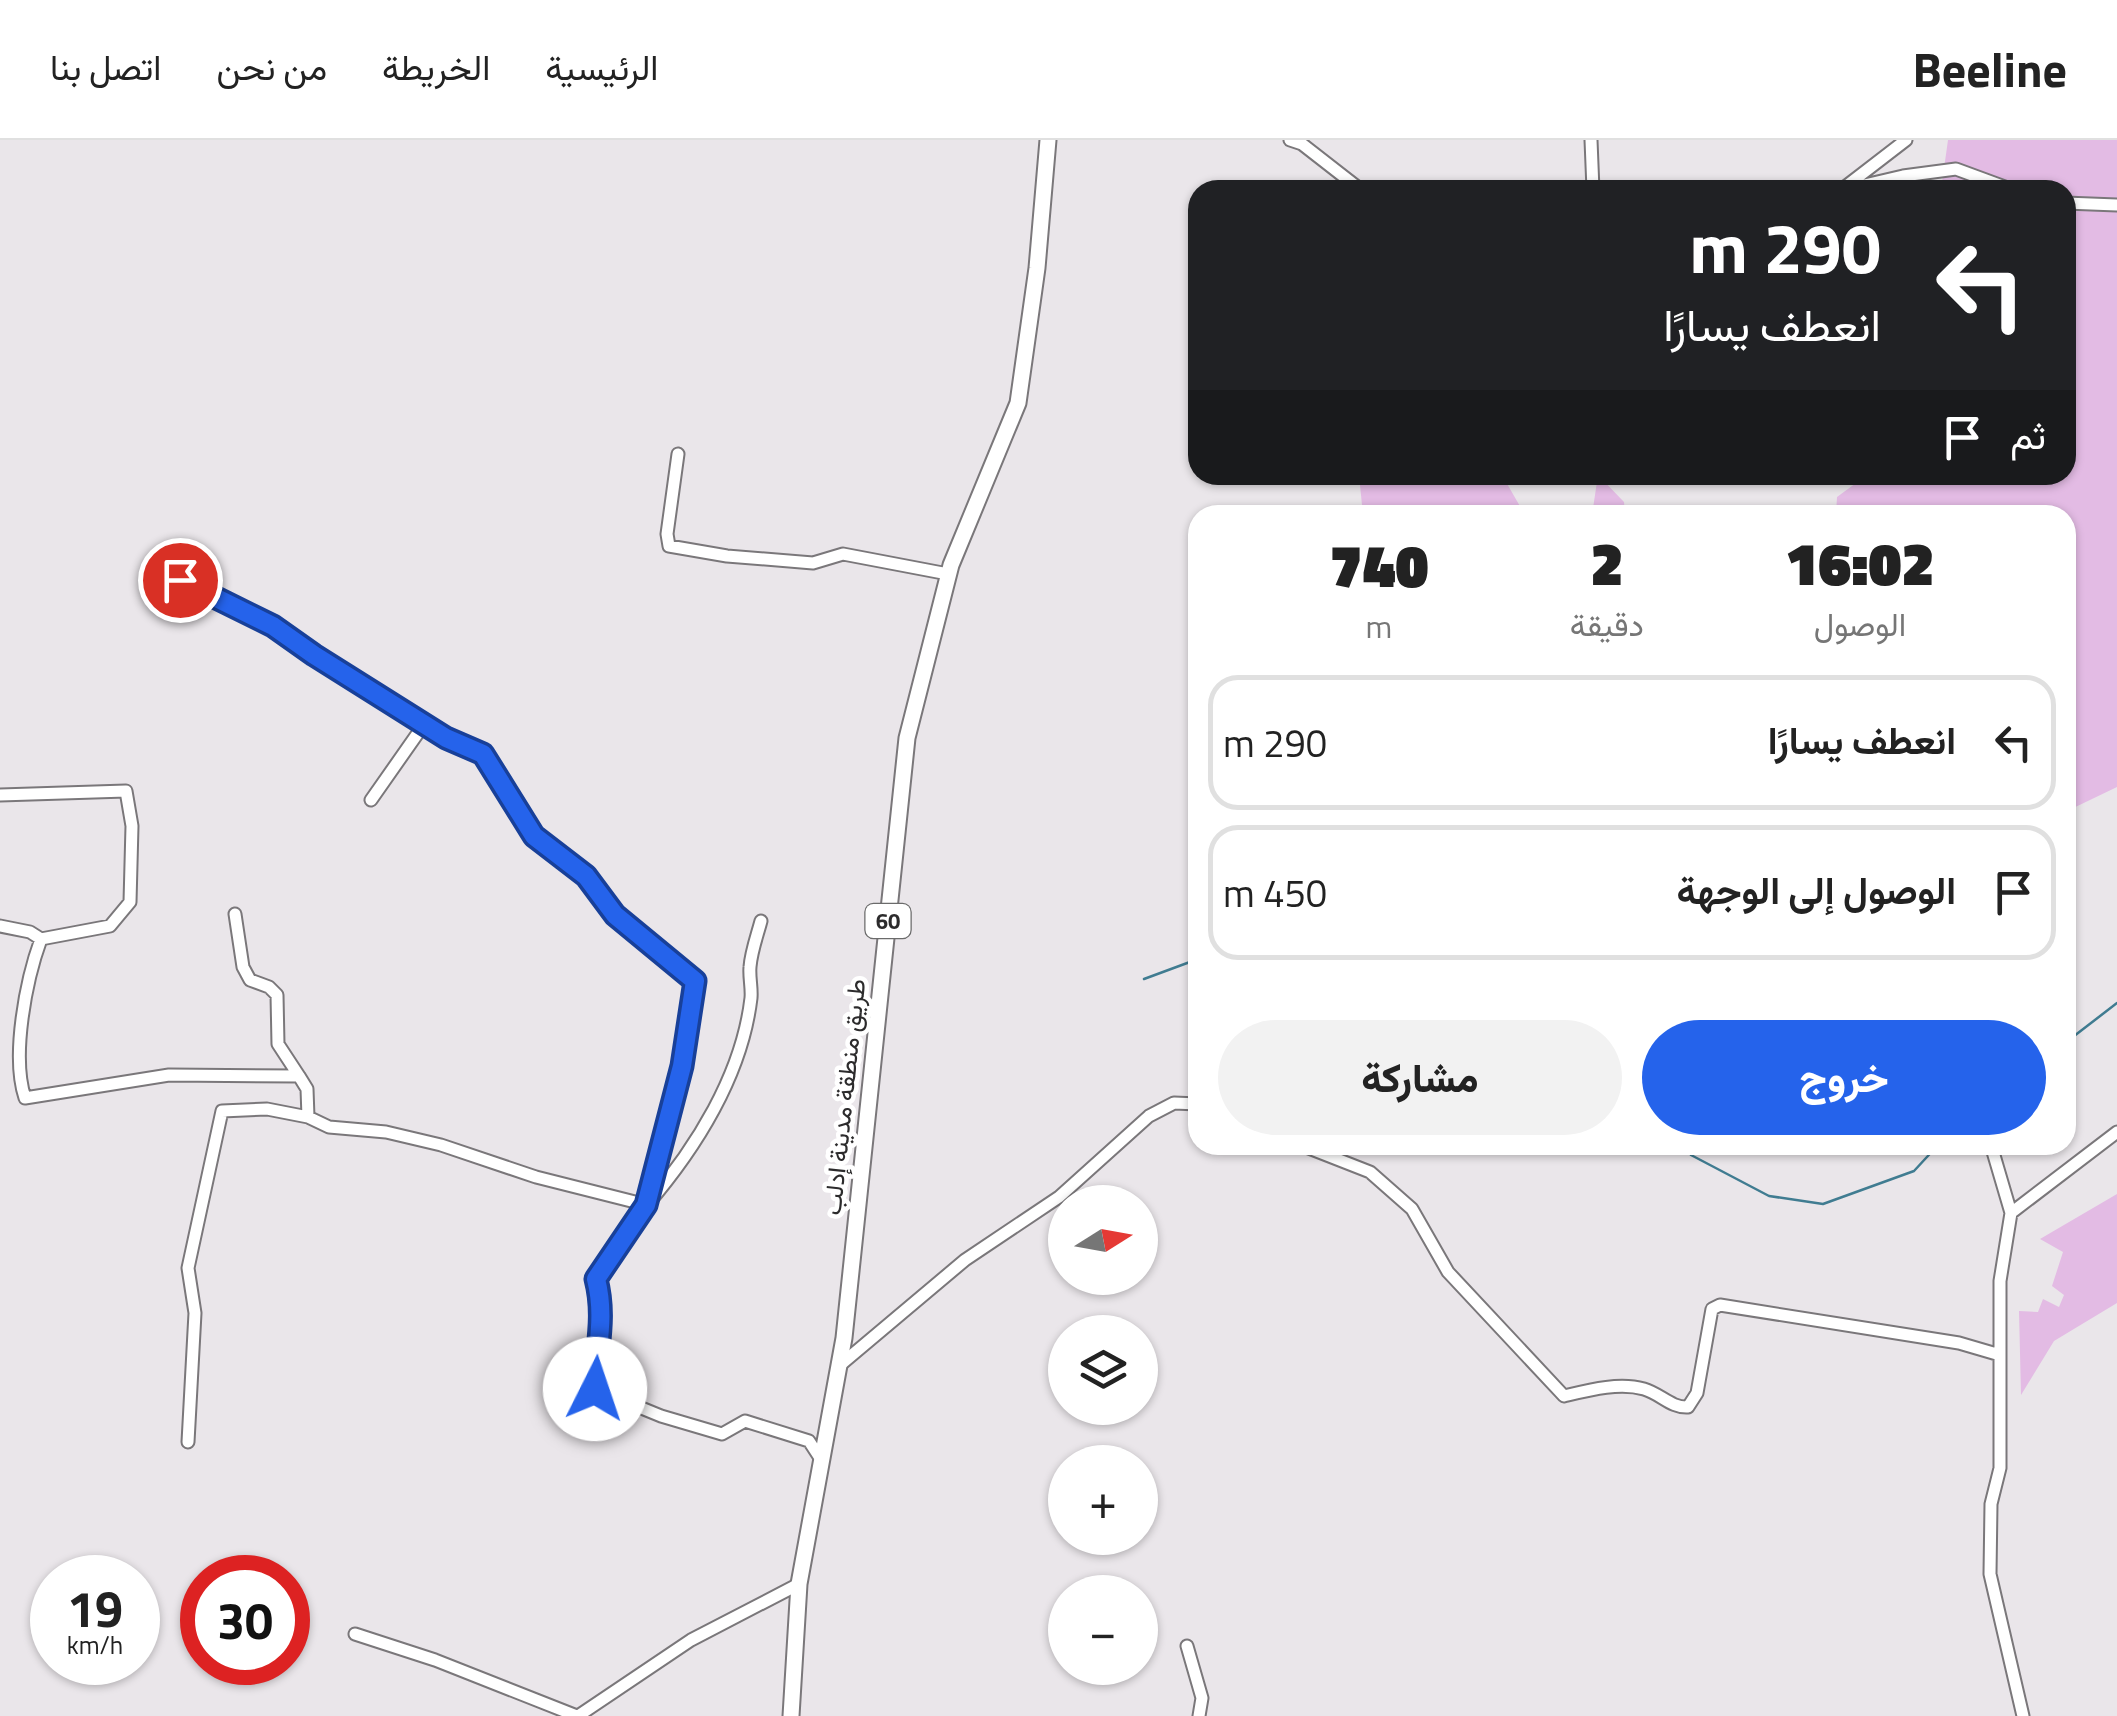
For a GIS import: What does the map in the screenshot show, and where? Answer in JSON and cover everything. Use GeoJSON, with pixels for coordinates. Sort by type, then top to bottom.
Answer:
{"type":"FeatureCollection","features":[{"type":"Feature","properties":{"kind":"main road","name":"طريق منطقة مدينة إدلب"},"geometry":{"type":"LineString","coordinates":[[790,1716],[798,1584],[839,1366],[907,738],[948,574],[1018,403],[1048,140]]}},
{"type":"Feature","properties":{"kind":"street"},"geometry":{"type":"LineString","coordinates":[[1290,140],[1302,144],[1348,180]]}},
{"type":"Feature","properties":{"kind":"street"},"geometry":{"type":"LineString","coordinates":[[1591,140],[1593,180]]}},
{"type":"Feature","properties":{"kind":"street"},"geometry":{"type":"LineString","coordinates":[[1856,180],[1906,140]]}},
{"type":"Feature","properties":{"kind":"street"},"geometry":{"type":"LineString","coordinates":[[1887,180],[1956,169],[1986,180]]}},
{"type":"Feature","properties":{"kind":"street"},"geometry":{"type":"LineString","coordinates":[[2076,203],[2117,205]]}},
{"type":"Feature","properties":{"kind":"street"},"geometry":{"type":"LineString","coordinates":[[678,454],[667,534],[669,546],[727,556],[813,563],[844,554],[948,574]]}},
{"type":"Feature","properties":{"kind":"street"},"geometry":{"type":"LineString","coordinates":[[169,570],[180,580],[273,626],[446,738],[483,754],[534,836],[586,876],[615,915],[695,981],[682,1066],[646,1205]]}},
{"type":"Feature","properties":{"kind":"street"},"geometry":{"type":"LineString","coordinates":[[372,800],[425,723]]}},
{"type":"Feature","properties":{"kind":"street"},"geometry":{"type":"LineString","coordinates":[[0,796],[126,791],[132,826],[130,902],[110,926],[41,939],[30,932],[0,926]]}},
{"type":"Feature","properties":{"kind":"street"},"geometry":{"type":"LineString","coordinates":[[235,914],[243,967],[250,980],[268,986],[277,995],[278,1044],[307,1089],[308,1117]]}},
{"type":"Feature","properties":{"kind":"street"},"geometry":{"type":"LineString","coordinates":[[761,921],[750,964],[751,997],[741,1044],[714,1110],[679,1167],[646,1205],[596,1279],[603,1307],[595,1389],[661,1416],[722,1434],[745,1421],[810,1440],[822,1461]]}},
{"type":"Feature","properties":{"kind":"street"},"geometry":{"type":"LineString","coordinates":[[41,939],[31,965],[18,1044],[24,1098],[169,1075],[300,1076]]}},
{"type":"Feature","properties":{"kind":"street"},"geometry":{"type":"LineString","coordinates":[[839,1366],[965,1260],[1058,1197],[1149,1116],[1174,1103],[1188,1104]]}},
{"type":"Feature","properties":{"kind":"street"},"geometry":{"type":"LineString","coordinates":[[188,1442],[195,1313],[188,1268],[222,1111],[267,1109],[308,1117],[329,1127],[386,1132],[646,1205]]}},
{"type":"Feature","properties":{"kind":"street"},"geometry":{"type":"LineString","coordinates":[[2011,1213],[2117,1132]]}},
{"type":"Feature","properties":{"kind":"street"},"geometry":{"type":"LineString","coordinates":[[1327,1155],[1370,1172],[1412,1209],[1448,1272],[1564,1396],[1603,1387],[1644,1388],[1678,1408],[1688,1408],[1696,1393],[1712,1309],[1720,1306],[1960,1343],[2000,1355]]}},
{"type":"Feature","properties":{"kind":"street"},"geometry":{"type":"LineString","coordinates":[[1994,1155],[2011,1213],[2000,1281],[2000,1468],[1991,1504],[1990,1574],[2023,1716]]}},
{"type":"Feature","properties":{"kind":"street"},"geometry":{"type":"LineString","coordinates":[[355,1634],[435,1660],[578,1716],[691,1640],[798,1584]]}},
{"type":"Feature","properties":{"kind":"street"},"geometry":{"type":"LineString","coordinates":[[1187,1646],[1202,1698],[1200,1716]]}},
{"type":"Feature","properties":{"kind":"shaded area"},"geometry":{"type":"Polygon","coordinates":[[[1948,140],[2117,140],[2117,787],[2076,807],[2076,505],[1837,505],[1837,497],[1853,485],[2076,485],[2076,180],[1942,180],[1948,140]]]}},
{"type":"Feature","properties":{"kind":"shaded area"},"geometry":{"type":"Polygon","coordinates":[[[1360,485],[1508,485],[1519,505],[1362,505],[1360,485]]]}},
{"type":"Feature","properties":{"kind":"shaded area"},"geometry":{"type":"Polygon","coordinates":[[[1596,485],[1608,485],[1624,505],[1594,505],[1596,485]]]}},
{"type":"Feature","properties":{"kind":"shaded area"},"geometry":{"type":"Polygon","coordinates":[[[2117,1194],[2117,1303],[2054,1341],[2021,1395],[2019,1311],[2038,1312],[2043,1299],[2059,1307],[2064,1295],[2052,1286],[2063,1252],[2040,1239],[2117,1194]]]}},
{"type":"Feature","properties":{"kind":"waterway"},"geometry":{"type":"LineString","coordinates":[[1144,979],[1188,963]]}},
{"type":"Feature","properties":{"kind":"waterway"},"geometry":{"type":"LineString","coordinates":[[2076,1035],[2117,1003]]}},
{"type":"Feature","properties":{"kind":"waterway"},"geometry":{"type":"LineString","coordinates":[[1691,1155],[1769,1196],[1823,1204],[1914,1171],[1929,1155]]}},
{"type":"Feature","properties":{"kind":"route"},"geometry":{"type":"LineString","coordinates":[[180,580],[273,626],[446,738],[483,754],[534,836],[586,876],[615,915],[695,981],[682,1066],[646,1205],[596,1279],[603,1307],[595,1389]]}}]}
